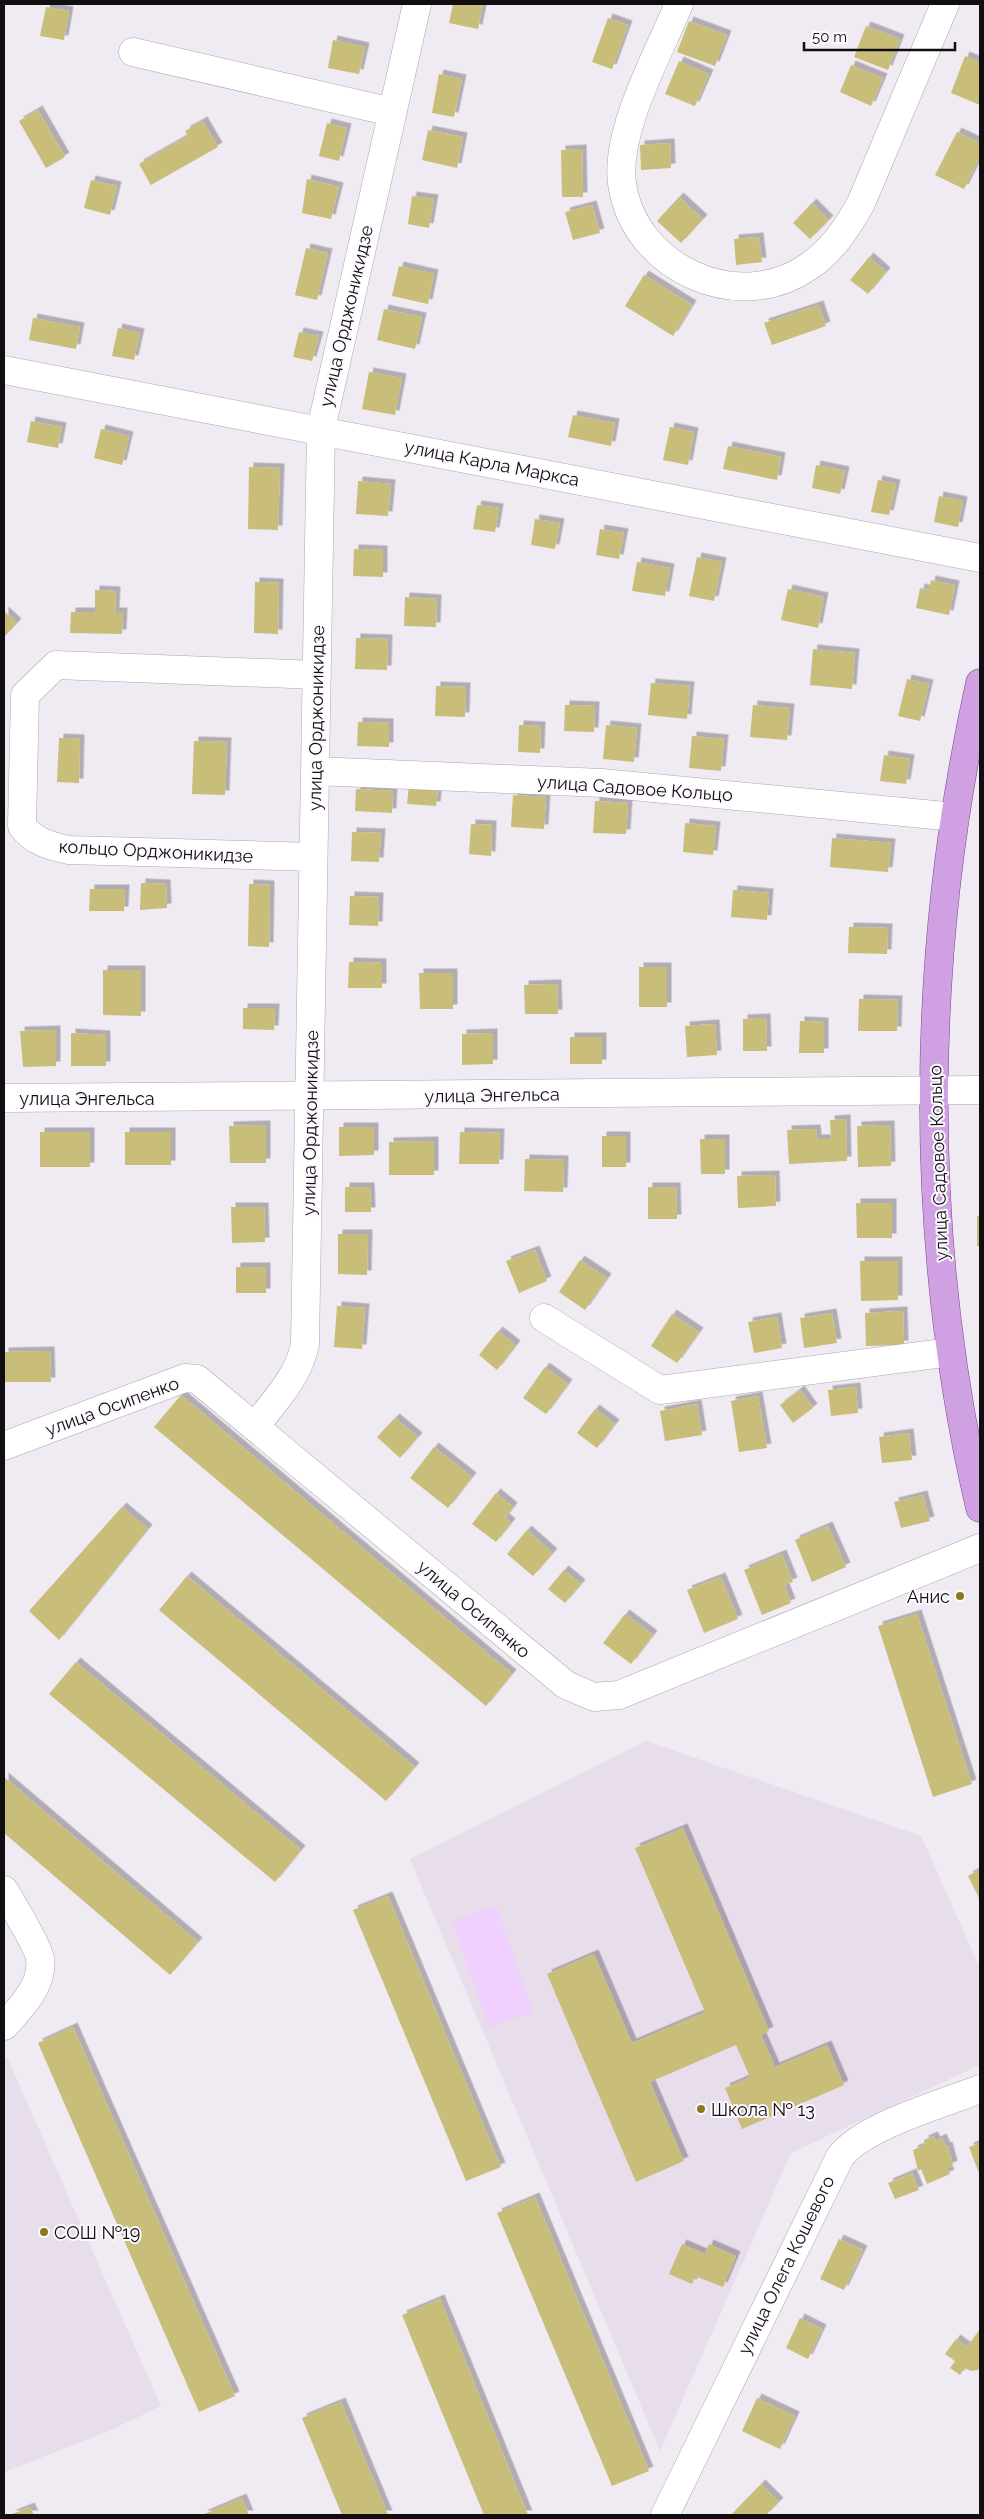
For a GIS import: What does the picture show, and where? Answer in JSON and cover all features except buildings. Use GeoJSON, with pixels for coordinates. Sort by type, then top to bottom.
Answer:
{"type":"FeatureCollection","features":[{"type":"Feature","properties":{"kind":"main road","name":"улица Садовое Кольцо"},"geometry":{"type":"LineString","coordinates":[[980,683],[955,817],[939,953],[933,1090],[937,1217],[951,1352],[980,1508]]}},
{"type":"Feature","properties":{"kind":"street","name":"улица Орджоникидзе"},"geometry":{"type":"LineString","coordinates":[[254,1427],[294,1375],[302,1360],[306,1344],[321,429],[417,4]]}},
{"type":"Feature","properties":{"kind":"street"},"geometry":{"type":"LineString","coordinates":[[679,4],[628,123],[621,153],[622,183],[630,212],[645,238],[666,260],[692,276],[721,285],[751,287],[780,281],[808,268],[831,248],[849,224],[861,203],[945,4]]}},
{"type":"Feature","properties":{"kind":"street"},"geometry":{"type":"LineString","coordinates":[[133,52],[392,112]]}},
{"type":"Feature","properties":{"kind":"street","name":"улица Карла Маркса"},"geometry":{"type":"LineString","coordinates":[[4,370],[321,429],[980,558]]}},
{"type":"Feature","properties":{"kind":"street","name":"кольцо Орджоникидзе"},"geometry":{"type":"LineString","coordinates":[[313,857],[69,850],[54,847],[31,838],[22,826],[25,695],[56,665],[317,675]]}},
{"type":"Feature","properties":{"kind":"street","name":"улица Садовое Кольцо"},"geometry":{"type":"LineString","coordinates":[[315,771],[602,783],[955,817]]}},
{"type":"Feature","properties":{"kind":"street","name":"улица Энгельса"},"geometry":{"type":"LineString","coordinates":[[4,1098],[311,1097],[980,1090]]}},
{"type":"Feature","properties":{"kind":"street"},"geometry":{"type":"LineString","coordinates":[[544,1318],[660,1390],[951,1352]]}},
{"type":"Feature","properties":{"kind":"street","name":"улица Осипенко"},"geometry":{"type":"LineString","coordinates":[[4,1446],[185,1378],[197,1380],[566,1685],[594,1697],[619,1695],[980,1548]]}},
{"type":"Feature","properties":{"kind":"street"},"geometry":{"type":"LineString","coordinates":[[4,1890],[40,1959],[38,1979],[22,2006],[4,2026]]}},
{"type":"Feature","properties":{"kind":"street","name":"улица Олега Кошевого"},"geometry":{"type":"LineString","coordinates":[[665,2515],[829,2176],[844,2152],[868,2132],[980,2089]]}},
{"type":"Feature","properties":{"kind":"shaded area","name":"Школа № 13"},"geometry":{"type":"Polygon","coordinates":[[[646,1741],[921,1836],[980,1968],[980,2065],[791,2153],[660,2451],[410,1859],[646,1741]]]}},
{"type":"Feature","properties":{"kind":"shaded area"},"geometry":{"type":"Polygon","coordinates":[[[496,1905],[533,2012],[489,2027],[452,1921],[496,1905]]]}},
{"type":"Feature","properties":{"kind":"shaded area","name":"СОШ №19"},"geometry":{"type":"Polygon","coordinates":[[[7,2057],[161,2406],[109,2431],[4,2472],[4,2059],[7,2057]]]}},
{"type":"Feature","properties":{"kind":"place","name":"Анис"},"geometry":{"type":"Point","coordinates":[960,1596]}},
{"type":"Feature","properties":{"kind":"place","name":"Школа № 13"},"geometry":{"type":"Point","coordinates":[701,2109]}},
{"type":"Feature","properties":{"kind":"place","name":"СОШ №19"},"geometry":{"type":"Point","coordinates":[44,2232]}}]}
